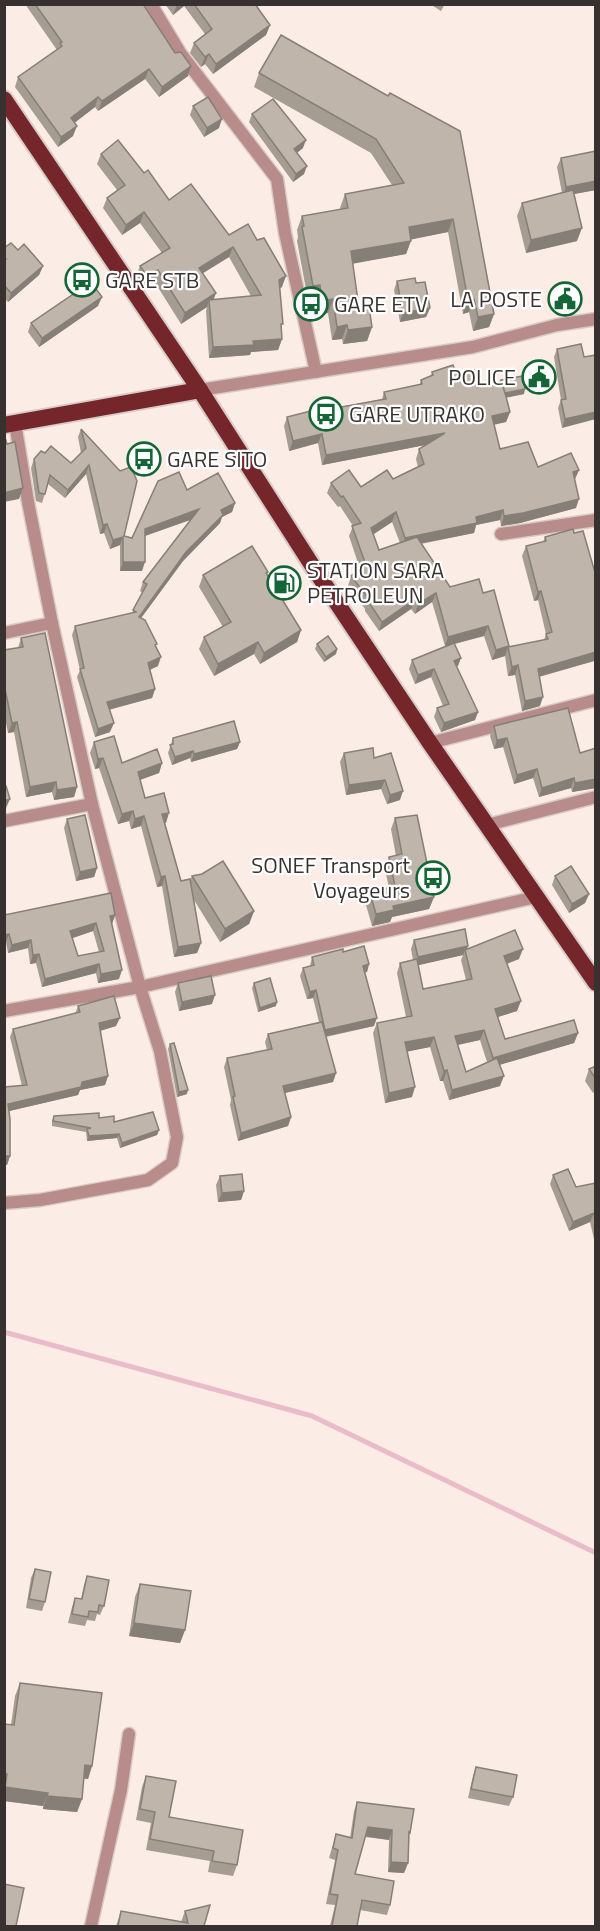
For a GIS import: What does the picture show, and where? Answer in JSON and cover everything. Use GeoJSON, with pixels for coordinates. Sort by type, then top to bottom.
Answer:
{"type":"FeatureCollection","features":[{"type":"Feature","properties":{"kind":"highway"},"geometry":{"type":"LineString","coordinates":[[4,99],[200,390],[317,573],[430,743],[596,983]]}},
{"type":"Feature","properties":{"kind":"highway"},"geometry":{"type":"LineString","coordinates":[[10,424],[200,390]]}},
{"type":"Feature","properties":{"kind":"street"},"geometry":{"type":"LineString","coordinates":[[151,4],[182,54],[277,179],[285,233],[316,372]]}},
{"type":"Feature","properties":{"kind":"street"},"geometry":{"type":"LineString","coordinates":[[200,390],[473,347],[557,325],[596,319]]}},
{"type":"Feature","properties":{"kind":"street"},"geometry":{"type":"LineString","coordinates":[[4,1203],[40,1200],[148,1180],[172,1163],[177,1137],[160,1051],[140,987],[92,804],[10,424]]}},
{"type":"Feature","properties":{"kind":"street"},"geometry":{"type":"LineString","coordinates":[[501,534],[596,520]]}},
{"type":"Feature","properties":{"kind":"street"},"geometry":{"type":"LineString","coordinates":[[4,633],[52,623]]}},
{"type":"Feature","properties":{"kind":"street"},"geometry":{"type":"LineString","coordinates":[[430,743],[596,700]]}},
{"type":"Feature","properties":{"kind":"street"},"geometry":{"type":"LineString","coordinates":[[487,825],[596,797]]}},
{"type":"Feature","properties":{"kind":"street"},"geometry":{"type":"LineString","coordinates":[[4,821],[92,804]]}},
{"type":"Feature","properties":{"kind":"street"},"geometry":{"type":"LineString","coordinates":[[4,1011],[140,987],[536,897]]}},
{"type":"Feature","properties":{"kind":"street"},"geometry":{"type":"LineString","coordinates":[[91,1926],[121,1790],[129,1734]]}},
{"type":"Feature","properties":{"kind":"building"},"geometry":{"type":"Polygon","coordinates":[[[35,4],[143,4],[175,53],[181,52],[191,66],[162,87],[149,69],[102,101],[98,97],[71,118],[77,126],[61,137],[18,77],[62,46],[60,43],[62,42],[35,4]]]}},
{"type":"Feature","properties":{"kind":"building"},"geometry":{"type":"Polygon","coordinates":[[[194,4],[255,4],[270,25],[216,64],[209,54],[205,57],[194,43],[212,29],[194,4]]]}},
{"type":"Feature","properties":{"kind":"building"},"geometry":{"type":"Polygon","coordinates":[[[281,35],[388,96],[390,93],[460,131],[494,314],[478,317],[474,299],[468,300],[453,219],[409,227],[411,241],[351,251],[359,308],[369,307],[372,327],[348,330],[347,325],[337,327],[333,299],[322,301],[320,285],[313,286],[302,216],[348,208],[345,194],[404,183],[376,139],[259,73],[281,35]]]}},
{"type":"Feature","properties":{"kind":"building"},"geometry":{"type":"Polygon","coordinates":[[[208,97],[222,119],[207,128],[193,106],[208,97]]]}},
{"type":"Feature","properties":{"kind":"building"},"geometry":{"type":"Polygon","coordinates":[[[273,99],[306,140],[294,149],[307,166],[296,174],[252,114],[273,99]]]}},
{"type":"Feature","properties":{"kind":"building"},"geometry":{"type":"Polygon","coordinates":[[[118,140],[144,173],[148,170],[169,200],[191,184],[229,235],[248,224],[257,240],[264,238],[286,276],[279,280],[282,339],[253,341],[254,345],[213,347],[209,300],[261,295],[233,247],[199,268],[216,293],[185,313],[158,270],[147,276],[140,266],[170,248],[144,212],[126,225],[107,198],[125,185],[101,154],[118,140]]]}},
{"type":"Feature","properties":{"kind":"building"},"geometry":{"type":"Polygon","coordinates":[[[596,151],[596,181],[566,187],[561,158],[596,151]]]}},
{"type":"Feature","properties":{"kind":"building"},"geometry":{"type":"Polygon","coordinates":[[[573,190],[582,228],[531,240],[522,203],[573,190]]]}},
{"type":"Feature","properties":{"kind":"building"},"geometry":{"type":"Polygon","coordinates":[[[11,243],[18,250],[24,244],[43,266],[11,293],[4,285],[4,260],[6,259],[4,248],[11,243]]]}},
{"type":"Feature","properties":{"kind":"building"},"geometry":{"type":"Polygon","coordinates":[[[415,278],[416,283],[425,282],[430,308],[403,313],[397,281],[415,278]]]}},
{"type":"Feature","properties":{"kind":"building"},"geometry":{"type":"Polygon","coordinates":[[[91,282],[102,297],[42,338],[31,323],[91,282]]]}},
{"type":"Feature","properties":{"kind":"building"},"geometry":{"type":"Polygon","coordinates":[[[581,344],[584,357],[596,355],[596,412],[565,419],[561,400],[566,399],[557,349],[581,344]]]}},
{"type":"Feature","properties":{"kind":"building"},"geometry":{"type":"Polygon","coordinates":[[[453,365],[457,375],[474,370],[478,387],[502,381],[510,412],[492,416],[500,449],[528,442],[538,467],[571,453],[579,470],[573,472],[579,499],[504,516],[503,510],[476,517],[477,523],[405,538],[396,512],[371,528],[379,550],[417,537],[450,587],[479,579],[483,593],[494,590],[509,646],[496,650],[488,626],[448,637],[436,593],[418,604],[415,599],[382,622],[368,601],[370,600],[351,576],[366,565],[352,526],[361,523],[331,483],[349,470],[361,487],[387,470],[393,479],[424,464],[419,449],[445,433],[326,455],[322,434],[293,441],[287,417],[334,405],[336,408],[386,399],[384,392],[422,384],[421,380],[433,375],[432,372],[453,365]]]}},
{"type":"Feature","properties":{"kind":"building"},"geometry":{"type":"Polygon","coordinates":[[[523,376],[525,389],[505,393],[501,380],[523,376]]]}},
{"type":"Feature","properties":{"kind":"building"},"geometry":{"type":"Polygon","coordinates":[[[81,429],[120,471],[131,467],[137,481],[124,536],[132,538],[158,481],[179,472],[187,490],[218,473],[235,503],[221,510],[223,515],[186,552],[139,617],[145,620],[161,657],[148,663],[155,689],[107,702],[114,723],[98,729],[80,669],[84,668],[75,626],[136,612],[133,610],[147,584],[143,582],[199,509],[145,529],[145,562],[123,562],[123,537],[113,540],[107,524],[103,525],[89,465],[68,490],[50,475],[45,494],[39,493],[34,459],[41,451],[45,453],[51,446],[71,463],[86,448],[81,429]]]}},
{"type":"Feature","properties":{"kind":"building"},"geometry":{"type":"Polygon","coordinates":[[[4,434],[7,444],[15,442],[23,488],[4,493],[4,434]]]}},
{"type":"Feature","properties":{"kind":"building"},"geometry":{"type":"Polygon","coordinates":[[[573,529],[574,533],[583,531],[596,576],[596,652],[538,669],[543,697],[525,701],[518,665],[512,667],[508,647],[548,639],[546,634],[552,632],[541,591],[538,592],[526,546],[546,541],[545,537],[573,529]]]}},
{"type":"Feature","properties":{"kind":"building"},"geometry":{"type":"Polygon","coordinates":[[[252,546],[301,630],[264,653],[258,642],[218,664],[204,637],[231,622],[203,575],[252,546]]]}},
{"type":"Feature","properties":{"kind":"building"},"geometry":{"type":"Polygon","coordinates":[[[45,633],[77,787],[57,790],[56,782],[30,787],[17,722],[12,723],[4,684],[4,650],[23,647],[21,638],[45,633]]]}},
{"type":"Feature","properties":{"kind":"building"},"geometry":{"type":"Polygon","coordinates":[[[328,636],[337,649],[326,657],[317,644],[328,636]]]}},
{"type":"Feature","properties":{"kind":"building"},"geometry":{"type":"Polygon","coordinates":[[[454,643],[461,658],[454,661],[478,712],[444,723],[437,708],[449,704],[434,669],[418,675],[412,660],[454,643]]]}},
{"type":"Feature","properties":{"kind":"building"},"geometry":{"type":"Polygon","coordinates":[[[568,708],[580,753],[596,748],[596,779],[575,783],[574,778],[542,788],[537,769],[517,775],[507,738],[497,740],[494,726],[568,708]]]}},
{"type":"Feature","properties":{"kind":"building"},"geometry":{"type":"Polygon","coordinates":[[[234,721],[240,742],[175,757],[170,745],[173,744],[173,738],[234,721]]]}},
{"type":"Feature","properties":{"kind":"building"},"geometry":{"type":"Polygon","coordinates":[[[114,736],[122,763],[157,749],[162,763],[138,772],[145,798],[164,793],[169,813],[162,814],[181,881],[190,879],[201,943],[178,947],[165,876],[161,877],[144,816],[135,819],[133,811],[122,814],[103,758],[98,759],[94,742],[114,736]]]}},
{"type":"Feature","properties":{"kind":"building"},"geometry":{"type":"Polygon","coordinates":[[[373,748],[374,758],[391,753],[403,791],[390,795],[385,780],[349,785],[344,753],[373,748]]]}},
{"type":"Feature","properties":{"kind":"building"},"geometry":{"type":"Polygon","coordinates":[[[6,786],[10,799],[4,801],[4,787],[6,786]]]}},
{"type":"Feature","properties":{"kind":"building"},"geometry":{"type":"Polygon","coordinates":[[[85,815],[97,868],[80,872],[67,819],[85,815]]]}},
{"type":"Feature","properties":{"kind":"building"},"geometry":{"type":"Polygon","coordinates":[[[417,815],[434,897],[393,906],[394,910],[376,914],[370,893],[395,886],[389,857],[402,854],[395,818],[417,815]]]}},
{"type":"Feature","properties":{"kind":"building"},"geometry":{"type":"Polygon","coordinates":[[[223,861],[254,911],[225,929],[192,876],[202,874],[223,861]]]}},
{"type":"Feature","properties":{"kind":"building"},"geometry":{"type":"Polygon","coordinates":[[[571,866],[589,894],[572,904],[555,876],[571,866]]]}},
{"type":"Feature","properties":{"kind":"building"},"geometry":{"type":"Polygon","coordinates":[[[111,893],[115,915],[110,916],[122,970],[101,974],[99,964],[45,979],[39,954],[33,955],[31,940],[12,945],[9,934],[4,935],[4,915],[111,893]],[[96,923],[70,931],[78,956],[104,951],[96,923]]]}},
{"type":"Feature","properties":{"kind":"building"},"geometry":{"type":"Polygon","coordinates":[[[465,929],[468,946],[418,957],[414,940],[465,929]]]}},
{"type":"Feature","properties":{"kind":"building"},"geometry":{"type":"Polygon","coordinates":[[[515,930],[523,949],[504,956],[521,1001],[495,1009],[505,1039],[574,1020],[578,1033],[493,1058],[484,1030],[455,1036],[466,1072],[497,1058],[504,1076],[452,1090],[434,1037],[405,1042],[415,1087],[389,1093],[377,1023],[412,1016],[400,963],[417,959],[423,989],[472,979],[465,950],[515,930]]]}},
{"type":"Feature","properties":{"kind":"building"},"geometry":{"type":"Polygon","coordinates":[[[364,946],[369,964],[363,966],[377,1018],[325,1030],[316,990],[310,992],[303,968],[314,965],[312,957],[364,946]]]}},
{"type":"Feature","properties":{"kind":"building"},"geometry":{"type":"Polygon","coordinates":[[[211,976],[215,995],[182,1002],[178,983],[211,976]]]}},
{"type":"Feature","properties":{"kind":"building"},"geometry":{"type":"Polygon","coordinates":[[[270,978],[277,1002],[260,1008],[254,983],[270,978]]]}},
{"type":"Feature","properties":{"kind":"building"},"geometry":{"type":"Polygon","coordinates":[[[114,996],[120,1018],[99,1023],[108,1076],[82,1082],[81,1087],[8,1104],[10,1156],[4,1156],[4,1087],[27,1085],[13,1029],[80,1012],[78,1006],[114,996]]]}},
{"type":"Feature","properties":{"kind":"building"},"geometry":{"type":"Polygon","coordinates":[[[322,1022],[336,1073],[283,1086],[291,1117],[241,1133],[227,1058],[272,1049],[268,1034],[322,1022]]]}},
{"type":"Feature","properties":{"kind":"building"},"geometry":{"type":"Polygon","coordinates":[[[174,1043],[188,1090],[179,1092],[170,1044],[174,1043]]]}},
{"type":"Feature","properties":{"kind":"building"},"geometry":{"type":"Polygon","coordinates":[[[596,1066],[596,1079],[589,1069],[596,1066]]]}},
{"type":"Feature","properties":{"kind":"building"},"geometry":{"type":"Polygon","coordinates":[[[153,1112],[159,1130],[122,1143],[119,1134],[89,1136],[87,1129],[91,1128],[53,1121],[54,1116],[99,1113],[99,1118],[114,1116],[114,1122],[153,1112]]]}},
{"type":"Feature","properties":{"kind":"building"},"geometry":{"type":"Polygon","coordinates":[[[568,1169],[576,1187],[596,1183],[596,1222],[594,1213],[573,1222],[553,1175],[568,1169]]]}},
{"type":"Feature","properties":{"kind":"building"},"geometry":{"type":"Polygon","coordinates":[[[242,1174],[244,1191],[222,1193],[220,1176],[242,1174]]]}},
{"type":"Feature","properties":{"kind":"building"},"geometry":{"type":"Polygon","coordinates":[[[35,1569],[51,1572],[45,1602],[29,1599],[35,1569]]]}},
{"type":"Feature","properties":{"kind":"building"},"geometry":{"type":"Polygon","coordinates":[[[87,1576],[109,1580],[104,1606],[99,1605],[98,1612],[89,1611],[88,1617],[72,1614],[75,1598],[82,1599],[87,1576]]]}},
{"type":"Feature","properties":{"kind":"building"},"geometry":{"type":"Polygon","coordinates":[[[140,1584],[191,1591],[185,1630],[134,1623],[140,1584]]]}},
{"type":"Feature","properties":{"kind":"building"},"geometry":{"type":"Polygon","coordinates":[[[20,1683],[102,1693],[92,1766],[85,1765],[82,1799],[47,1796],[48,1793],[5,1787],[7,1774],[4,1774],[4,1724],[14,1725],[20,1683]]]}},
{"type":"Feature","properties":{"kind":"building"},"geometry":{"type":"Polygon","coordinates":[[[476,1767],[517,1775],[513,1797],[471,1789],[476,1767]]]}},
{"type":"Feature","properties":{"kind":"building"},"geometry":{"type":"Polygon","coordinates":[[[146,1776],[176,1781],[169,1817],[243,1830],[237,1865],[212,1861],[214,1851],[150,1839],[155,1812],[140,1809],[146,1776]]]}},
{"type":"Feature","properties":{"kind":"building"},"geometry":{"type":"Polygon","coordinates":[[[357,1802],[414,1809],[409,1832],[408,1863],[391,1862],[392,1830],[368,1827],[355,1874],[394,1881],[390,1905],[362,1900],[357,1926],[332,1926],[338,1895],[330,1894],[338,1850],[333,1848],[336,1834],[352,1838],[357,1802]]]}},
{"type":"Feature","properties":{"kind":"building"},"geometry":{"type":"Polygon","coordinates":[[[4,1884],[24,1888],[16,1926],[4,1926],[4,1884]]]}},
{"type":"Feature","properties":{"kind":"building"},"geometry":{"type":"Polygon","coordinates":[[[210,1905],[204,1926],[118,1926],[121,1911],[188,1923],[185,1911],[210,1905]]]}},
{"type":"Feature","properties":{"kind":"waterway"},"geometry":{"type":"LineString","coordinates":[[4,1332],[312,1416],[596,1553]]}},
{"type":"Feature","properties":{"kind":"place","name":"GARE STB"},"geometry":{"type":"Point","coordinates":[82,280]}},
{"type":"Feature","properties":{"kind":"place","name":"LA POSTE"},"geometry":{"type":"Point","coordinates":[565,299]}},
{"type":"Feature","properties":{"kind":"place","name":"GARE ETV"},"geometry":{"type":"Point","coordinates":[311,304]}},
{"type":"Feature","properties":{"kind":"place","name":"POLICE"},"geometry":{"type":"Point","coordinates":[539,377]}},
{"type":"Feature","properties":{"kind":"place","name":"GARE UTRAKO"},"geometry":{"type":"Point","coordinates":[326,414]}},
{"type":"Feature","properties":{"kind":"place","name":"GARE SITO"},"geometry":{"type":"Point","coordinates":[144,459]}},
{"type":"Feature","properties":{"kind":"place","name":"STATION SARA PETROLEUN"},"geometry":{"type":"Point","coordinates":[284,583]}},
{"type":"Feature","properties":{"kind":"place","name":"SONEF Transport Voyageurs"},"geometry":{"type":"Point","coordinates":[433,878]}}]}
